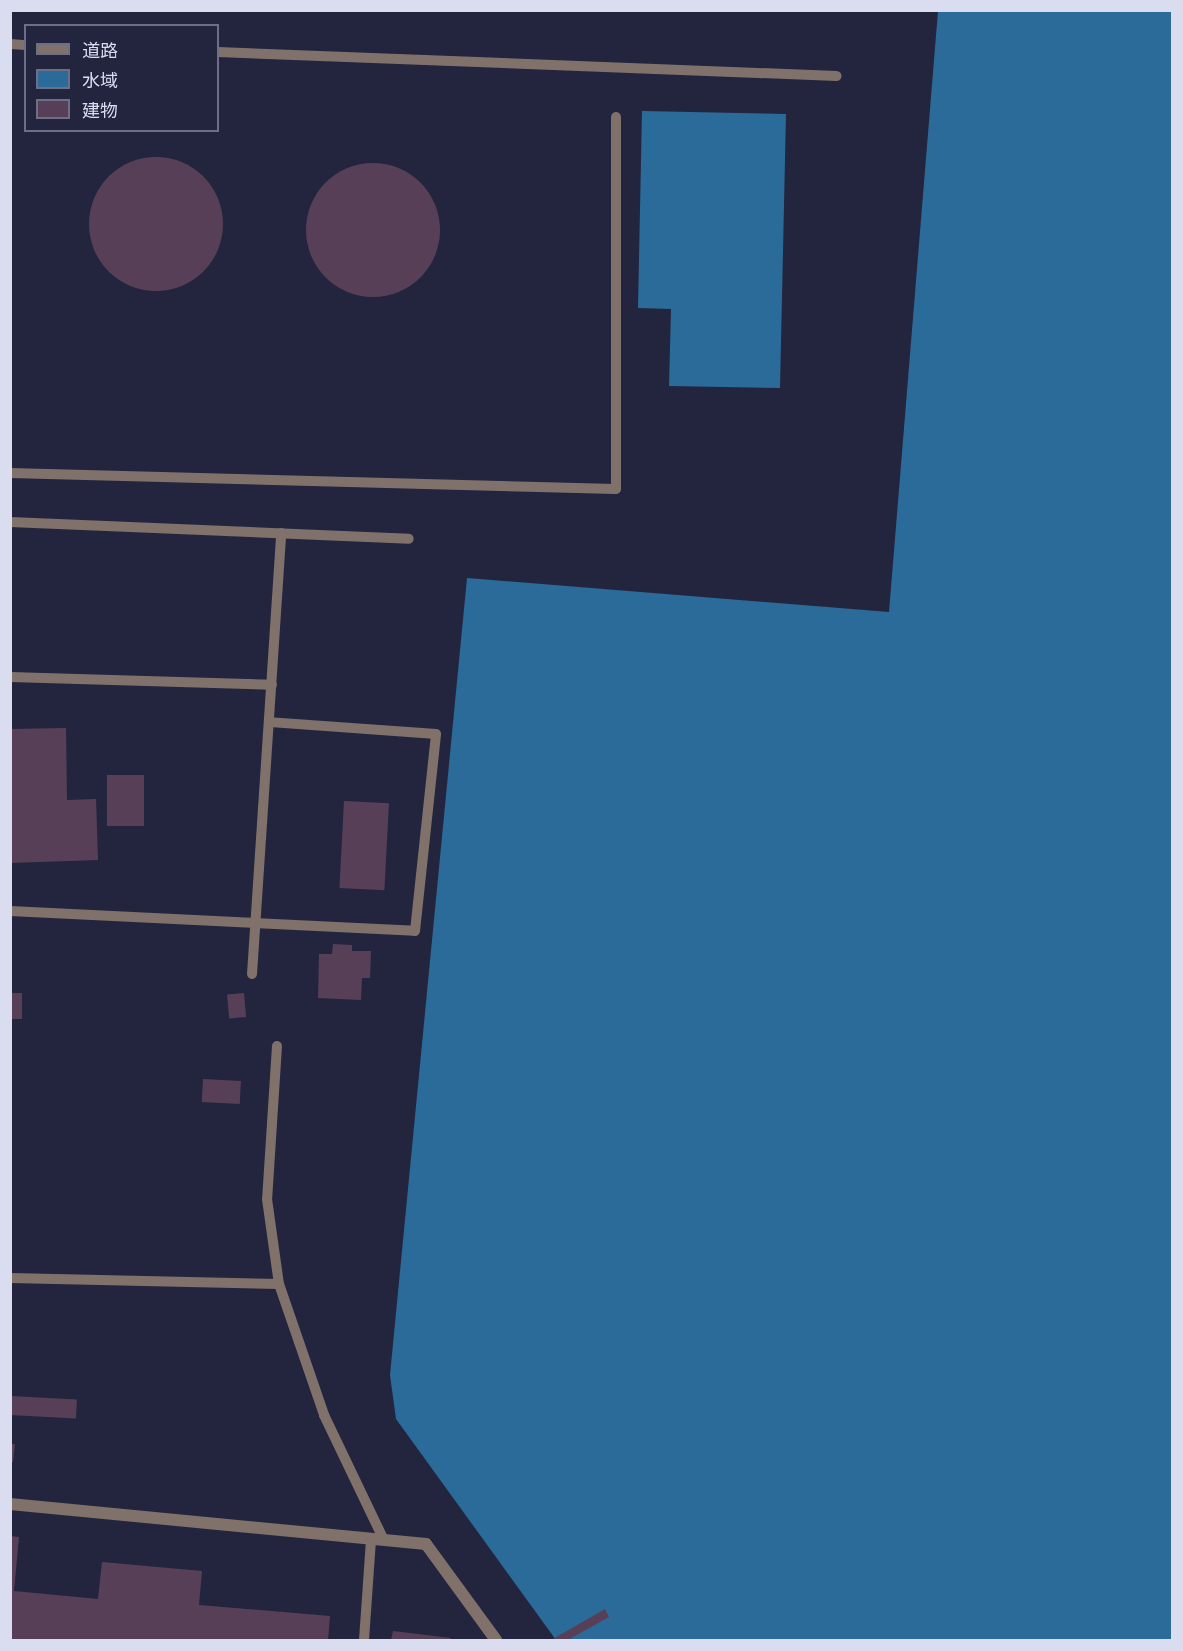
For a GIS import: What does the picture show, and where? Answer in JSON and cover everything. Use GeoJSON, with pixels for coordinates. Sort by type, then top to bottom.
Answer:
{"type":"FeatureCollection","features":[{"type":"Feature","properties":{"kind":"street"},"geometry":{"type":"LineString","coordinates":[[10,1504],[426,1544],[496,1641]]}},
{"type":"Feature","properties":{"kind":"lane"},"geometry":{"type":"LineString","coordinates":[[219,52],[837,76]]}},
{"type":"Feature","properties":{"kind":"lane"},"geometry":{"type":"LineString","coordinates":[[10,473],[616,489],[616,117]]}},
{"type":"Feature","properties":{"kind":"lane"},"geometry":{"type":"LineString","coordinates":[[10,522],[409,539]]}},
{"type":"Feature","properties":{"kind":"lane"},"geometry":{"type":"LineString","coordinates":[[252,974],[270,722],[280,533]]}},
{"type":"Feature","properties":{"kind":"lane"},"geometry":{"type":"LineString","coordinates":[[10,677],[272,685]]}},
{"type":"Feature","properties":{"kind":"lane"},"geometry":{"type":"LineString","coordinates":[[10,911],[415,931],[436,734],[270,722]]}},
{"type":"Feature","properties":{"kind":"lane"},"geometry":{"type":"LineString","coordinates":[[277,1046],[267,1199],[279,1284],[324,1415],[384,1540]]}},
{"type":"Feature","properties":{"kind":"lane"},"geometry":{"type":"LineString","coordinates":[[10,1278],[279,1284]]}},
{"type":"Feature","properties":{"kind":"lane"},"geometry":{"type":"LineString","coordinates":[[364,1641],[371,1539]]}},
{"type":"Feature","properties":{"kind":"water"},"geometry":{"type":"Polygon","coordinates":[[[938,11],[1172,11],[1172,1640],[556,1640],[396,1419],[390,1375],[467,578],[889,612],[938,11]]]}},
{"type":"Feature","properties":{"kind":"water"},"geometry":{"type":"Polygon","coordinates":[[[642,111],[786,114],[780,388],[669,386],[671,309],[638,308],[642,111]]]}},
{"type":"Feature","properties":{"kind":"building"},"geometry":{"type":"Polygon","coordinates":[[[156,157],[182,162],[203,177],[218,198],[223,224],[218,250],[203,271],[182,286],[156,291],[130,286],[109,271],[94,250],[89,224],[94,198],[109,177],[130,162],[156,157]]]}},
{"type":"Feature","properties":{"kind":"building"},"geometry":{"type":"Polygon","coordinates":[[[373,163],[399,168],[420,183],[435,204],[440,230],[435,256],[420,277],[399,292],[373,297],[347,292],[326,277],[311,256],[306,230],[311,204],[326,183],[347,168],[373,163]]]}},
{"type":"Feature","properties":{"kind":"building"},"geometry":{"type":"Polygon","coordinates":[[[66,728],[67,800],[96,799],[98,860],[10,863],[10,729],[66,728]]]}},
{"type":"Feature","properties":{"kind":"building"},"geometry":{"type":"Polygon","coordinates":[[[107,775],[144,775],[144,826],[107,826],[107,775]]]}},
{"type":"Feature","properties":{"kind":"building"},"geometry":{"type":"Polygon","coordinates":[[[344,801],[389,803],[384,890],[339,888],[344,801]]]}},
{"type":"Feature","properties":{"kind":"building"},"geometry":{"type":"Polygon","coordinates":[[[333,944],[352,945],[352,951],[371,951],[370,978],[362,978],[361,1000],[318,998],[319,954],[332,954],[333,944]]]}},
{"type":"Feature","properties":{"kind":"building"},"geometry":{"type":"Polygon","coordinates":[[[10,993],[22,993],[22,1019],[10,1019],[10,993]]]}},
{"type":"Feature","properties":{"kind":"building"},"geometry":{"type":"Polygon","coordinates":[[[244,993],[246,1017],[229,1018],[227,994],[244,993]]]}},
{"type":"Feature","properties":{"kind":"building"},"geometry":{"type":"Polygon","coordinates":[[[203,1079],[241,1081],[240,1104],[202,1102],[203,1079]]]}},
{"type":"Feature","properties":{"kind":"building"},"geometry":{"type":"Polygon","coordinates":[[[11,1396],[77,1399],[76,1418],[10,1415],[11,1396]]]}},
{"type":"Feature","properties":{"kind":"building"},"geometry":{"type":"Polygon","coordinates":[[[10,1444],[15,1444],[13,1462],[10,1462],[10,1444]]]}},
{"type":"Feature","properties":{"kind":"building"},"geometry":{"type":"Polygon","coordinates":[[[10,1536],[19,1537],[14,1591],[98,1599],[102,1562],[202,1571],[199,1605],[330,1616],[328,1640],[10,1640],[10,1536]]]}},
{"type":"Feature","properties":{"kind":"building"},"geometry":{"type":"Polygon","coordinates":[[[605,1609],[609,1617],[568,1640],[551,1640],[605,1609]]]}},
{"type":"Feature","properties":{"kind":"building"},"geometry":{"type":"Polygon","coordinates":[[[393,1631],[451,1638],[451,1640],[391,1640],[393,1631]]]}}]}
